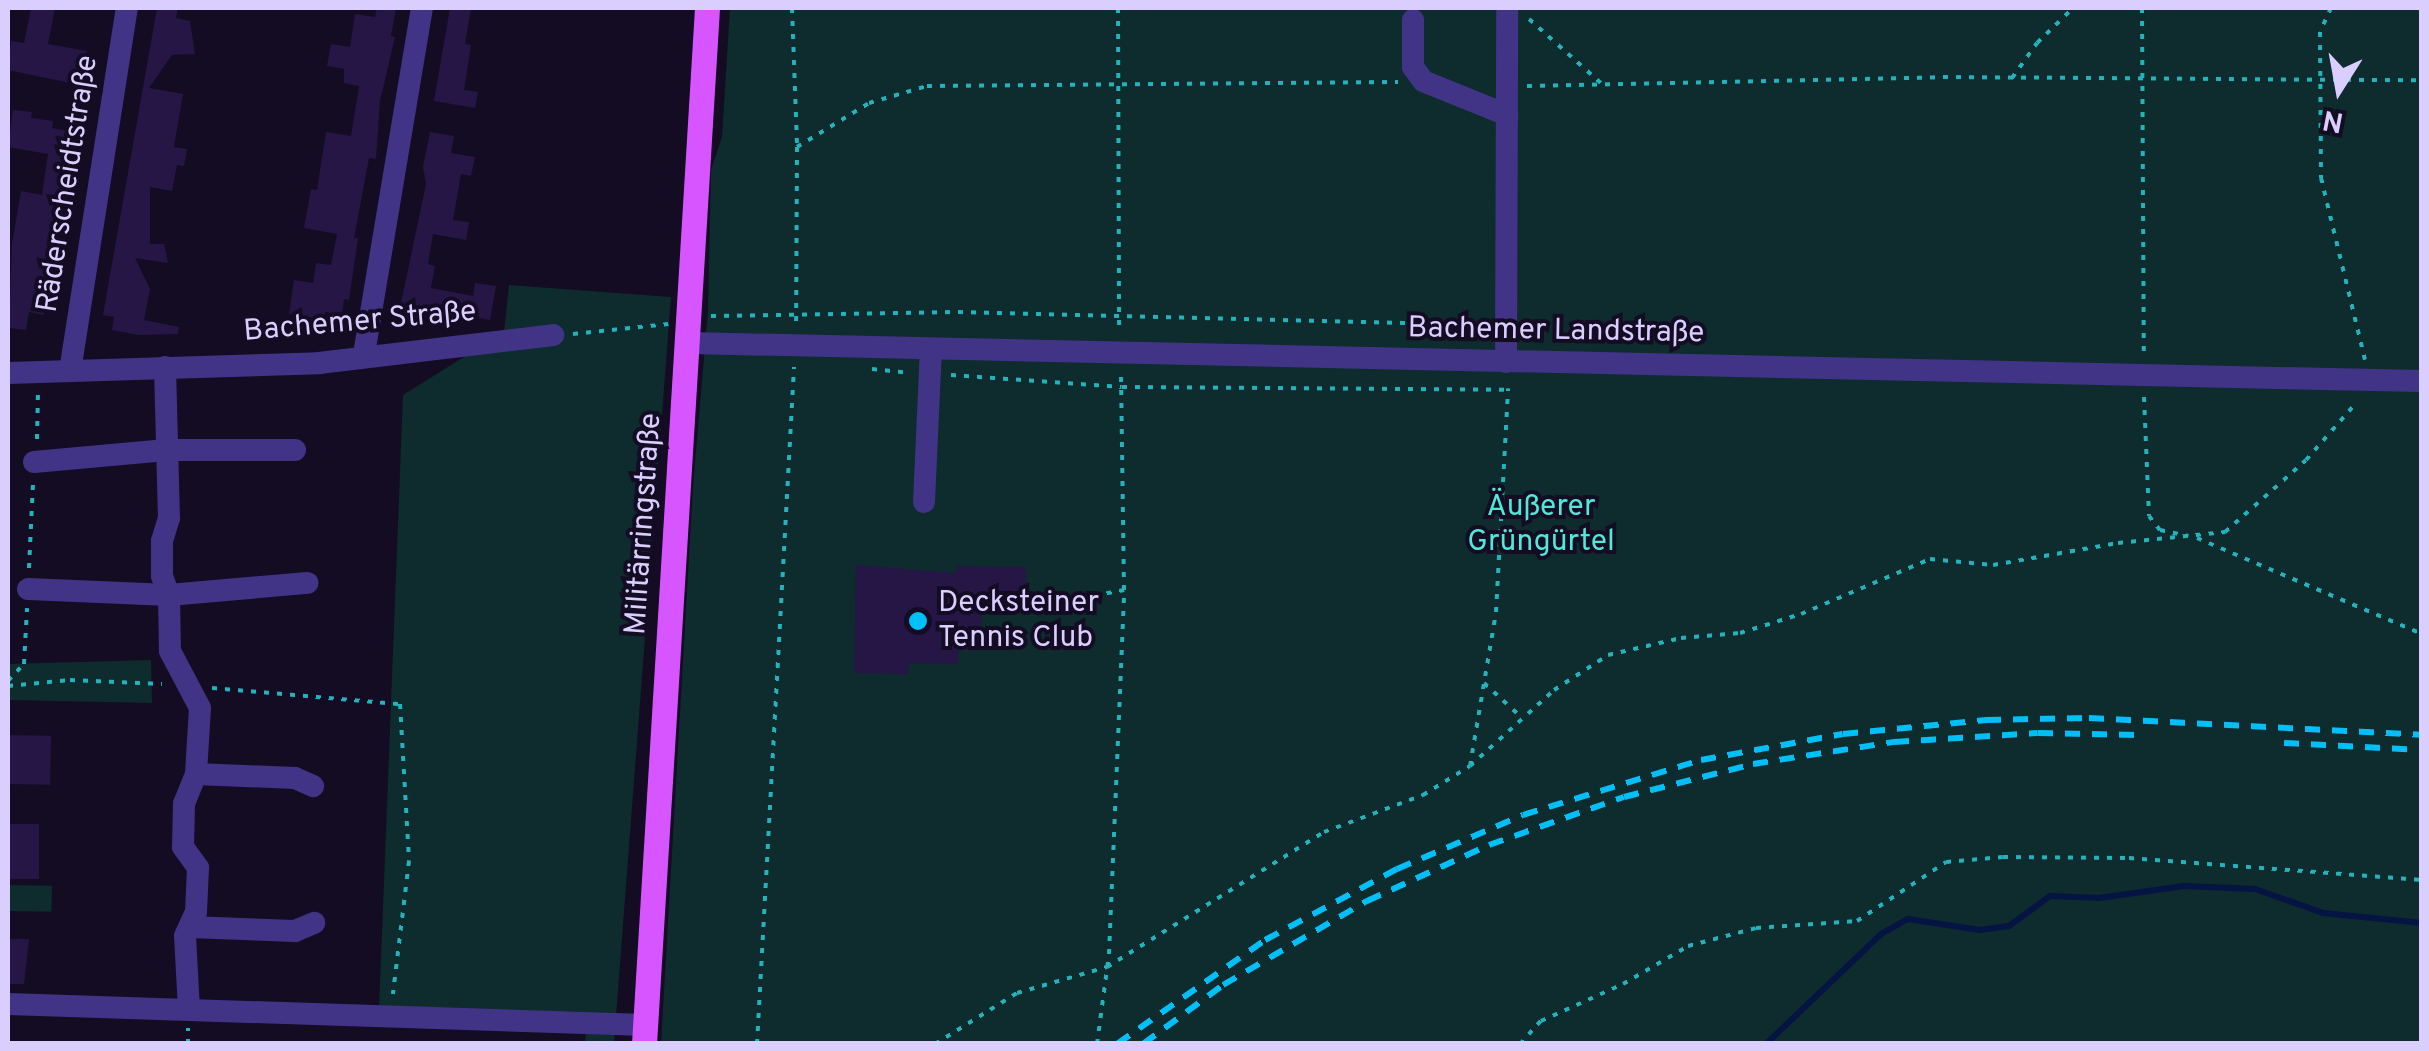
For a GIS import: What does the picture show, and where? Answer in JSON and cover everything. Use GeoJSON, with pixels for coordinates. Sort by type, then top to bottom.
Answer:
{"type":"FeatureCollection","features":[{"type":"Feature","properties":{"kind":"main road","name":"Militärringstraße"},"geometry":{"type":"LineString","coordinates":[[645,1034],[707,8]]}},
{"type":"Feature","properties":{"kind":"street","name":"Räderscheidtstraße"},"geometry":{"type":"LineString","coordinates":[[70,371],[127,8]]}},
{"type":"Feature","properties":{"kind":"street"},"geometry":{"type":"LineString","coordinates":[[364,354],[422,8]]}},
{"type":"Feature","properties":{"kind":"street"},"geometry":{"type":"LineString","coordinates":[[1506,362],[1507,8]]}},
{"type":"Feature","properties":{"kind":"street"},"geometry":{"type":"LineString","coordinates":[[1413,20],[1413,66],[1423,82],[1506,115]]}},
{"type":"Feature","properties":{"kind":"street","name":"Bachemer Landstraße"},"geometry":{"type":"LineString","coordinates":[[690,330],[930,362],[1121,353],[2422,381]]}},
{"type":"Feature","properties":{"kind":"street","name":"Bachemer Straße"},"geometry":{"type":"LineString","coordinates":[[8,373],[318,362],[553,335]]}},
{"type":"Feature","properties":{"kind":"street"},"geometry":{"type":"LineString","coordinates":[[924,502],[930,362]]}},
{"type":"Feature","properties":{"kind":"street"},"geometry":{"type":"LineString","coordinates":[[165,367],[168,518],[162,541],[162,576],[169,595],[170,651],[185,686],[200,708],[196,774],[184,804],[183,846],[198,868],[196,912],[184,962],[188,1008]]}},
{"type":"Feature","properties":{"kind":"street"},"geometry":{"type":"LineString","coordinates":[[34,462],[166,450],[295,450]]}},
{"type":"Feature","properties":{"kind":"street"},"geometry":{"type":"LineString","coordinates":[[28,589],[169,595],[307,583]]}},
{"type":"Feature","properties":{"kind":"street"},"geometry":{"type":"LineString","coordinates":[[196,774],[295,778],[313,786]]}},
{"type":"Feature","properties":{"kind":"street"},"geometry":{"type":"LineString","coordinates":[[190,926],[295,931],[314,922]]}},
{"type":"Feature","properties":{"kind":"street"},"geometry":{"type":"LineString","coordinates":[[8,1004],[388,1016],[645,1034]]}},
{"type":"Feature","properties":{"kind":"path"},"geometry":{"type":"LineString","coordinates":[[757,1044],[795,347],[798,146],[792,8]]}},
{"type":"Feature","properties":{"kind":"path"},"geometry":{"type":"LineString","coordinates":[[1099,1043],[1107,967],[1124,590],[1118,318],[1118,8]]}},
{"type":"Feature","properties":{"kind":"path"},"geometry":{"type":"LineString","coordinates":[[1507,8],[1521,12],[1602,84]]}},
{"type":"Feature","properties":{"kind":"path"},"geometry":{"type":"LineString","coordinates":[[2012,78],[2037,43],[2073,8]]}},
{"type":"Feature","properties":{"kind":"path"},"geometry":{"type":"LineString","coordinates":[[2142,8],[2143,462],[2148,516],[2160,530],[2194,537],[2422,634]]}},
{"type":"Feature","properties":{"kind":"path"},"geometry":{"type":"LineString","coordinates":[[935,1044],[1017,993],[1107,967],[1324,832],[1422,795],[1470,766],[1554,690],[1608,655],[1681,638],[1740,633],[1801,614],[1930,559],[1993,565],[2118,543],[2225,532],[2306,460],[2367,388],[2321,178],[2320,32],[2330,8]]}},
{"type":"Feature","properties":{"kind":"path"},"geometry":{"type":"LineString","coordinates":[[1507,86],[2012,78],[2143,82],[2422,80]]}},
{"type":"Feature","properties":{"kind":"path"},"geometry":{"type":"LineString","coordinates":[[798,146],[869,103],[927,86],[1423,82]]}},
{"type":"Feature","properties":{"kind":"path"},"geometry":{"type":"LineString","coordinates":[[690,330],[796,316],[958,312],[1507,325]]}},
{"type":"Feature","properties":{"kind":"path"},"geometry":{"type":"LineString","coordinates":[[553,335],[657,327]]}},
{"type":"Feature","properties":{"kind":"path"},"geometry":{"type":"LineString","coordinates":[[844,348],[876,372],[930,362],[1122,387],[1508,390]]}},
{"type":"Feature","properties":{"kind":"path"},"geometry":{"type":"LineString","coordinates":[[1470,766],[1496,612],[1508,390],[1506,362]]}},
{"type":"Feature","properties":{"kind":"path"},"geometry":{"type":"LineString","coordinates":[[8,684],[24,664],[38,372]]}},
{"type":"Feature","properties":{"kind":"path"},"geometry":{"type":"LineString","coordinates":[[1046,596],[1081,598],[1124,590]]}},
{"type":"Feature","properties":{"kind":"path"},"geometry":{"type":"LineString","coordinates":[[8,684],[70,680],[400,704],[409,861],[388,1016]]}},
{"type":"Feature","properties":{"kind":"path"},"geometry":{"type":"LineString","coordinates":[[1484,683],[1522,718]]}},
{"type":"Feature","properties":{"kind":"path"},"geometry":{"type":"LineString","coordinates":[[8,784],[8,792]]}},
{"type":"Feature","properties":{"kind":"path"},"geometry":{"type":"LineString","coordinates":[[1520,1044],[1541,1022],[1623,984],[1688,946],[1756,928],[1858,921],[1946,862],[2003,857],[2129,858],[2422,880]]}},
{"type":"Feature","properties":{"kind":"green space","name":"Äußerer Grüngürtel"},"geometry":{"type":"Polygon","coordinates":[[[730,8],[2421,8],[2421,1043],[661,1044],[693,487],[708,310],[711,170],[722,137],[730,8]]]}},
{"type":"Feature","properties":{"kind":"green space"},"geometry":{"type":"Polygon","coordinates":[[[509,285],[671,297],[614,1043],[585,1043],[587,1015],[379,1010],[403,395],[504,332],[509,285]]]}},
{"type":"Feature","properties":{"kind":"green space"},"geometry":{"type":"Polygon","coordinates":[[[151,660],[152,703],[8,700],[8,664],[151,660]]]}},
{"type":"Feature","properties":{"kind":"green space"},"geometry":{"type":"Polygon","coordinates":[[[8,885],[52,886],[52,912],[8,911],[8,885]]]}},
{"type":"Feature","properties":{"kind":"building"},"geometry":{"type":"Polygon","coordinates":[[[31,8],[55,8],[48,44],[87,51],[82,78],[76,77],[75,84],[8,70],[11,41],[24,43],[31,8]]]}},
{"type":"Feature","properties":{"kind":"building"},"geometry":{"type":"Polygon","coordinates":[[[157,8],[178,8],[176,18],[190,21],[195,54],[172,55],[149,88],[183,94],[174,147],[187,149],[184,166],[177,165],[172,191],[150,187],[150,244],[164,244],[168,263],[135,258],[150,289],[144,320],[179,327],[178,334],[138,335],[112,330],[114,317],[103,315],[157,8]]]}},
{"type":"Feature","properties":{"kind":"building"},"geometry":{"type":"Polygon","coordinates":[[[377,8],[396,8],[391,36],[395,37],[380,101],[376,159],[369,158],[354,238],[358,238],[349,300],[344,299],[342,314],[325,312],[324,320],[289,314],[294,280],[313,283],[316,263],[331,265],[337,234],[304,228],[311,189],[317,190],[326,132],[351,136],[359,86],[344,83],[344,69],[327,66],[331,44],[350,47],[355,14],[375,17],[377,8]]]}},
{"type":"Feature","properties":{"kind":"building"},"geometry":{"type":"Polygon","coordinates":[[[450,8],[471,8],[465,44],[471,45],[464,90],[478,92],[475,108],[434,101],[450,8]]]}},
{"type":"Feature","properties":{"kind":"building"},"geometry":{"type":"Polygon","coordinates":[[[13,110],[32,112],[31,118],[53,121],[52,128],[73,132],[44,315],[29,312],[26,330],[9,328],[12,244],[21,191],[42,195],[48,154],[8,147],[13,110]]]}},
{"type":"Feature","properties":{"kind":"building"},"geometry":{"type":"Polygon","coordinates":[[[430,132],[454,136],[451,153],[475,157],[471,176],[461,174],[453,220],[469,222],[466,240],[433,234],[428,264],[435,266],[431,288],[473,296],[475,283],[496,286],[490,320],[401,303],[426,184],[423,167],[430,132]]]}},
{"type":"Feature","properties":{"kind":"building","name":"Decksteiner Tennis Club"},"geometry":{"type":"Polygon","coordinates":[[[856,565],[956,573],[956,566],[1026,567],[1026,593],[982,593],[981,650],[958,650],[958,664],[909,663],[909,674],[854,673],[856,565]]]}},
{"type":"Feature","properties":{"kind":"building"},"geometry":{"type":"Polygon","coordinates":[[[8,735],[51,736],[50,785],[8,784],[8,735]]]}},
{"type":"Feature","properties":{"kind":"building"},"geometry":{"type":"Polygon","coordinates":[[[8,824],[39,824],[39,879],[8,879],[8,824]]]}},
{"type":"Feature","properties":{"kind":"building"},"geometry":{"type":"Polygon","coordinates":[[[8,939],[29,939],[24,984],[8,984],[8,939]]]}},
{"type":"Feature","properties":{"kind":"waterway"},"geometry":{"type":"LineString","coordinates":[[1766,1044],[1881,934],[1908,919],[1980,930],[2009,926],[2050,896],[2099,898],[2184,886],[2255,889],[2323,913],[2422,923]]}},
{"type":"Feature","properties":{"kind":"railway"},"geometry":{"type":"LineString","coordinates":[[1117,1044],[1265,940],[1397,869],[1523,815],[1701,760],[1843,734],[1986,720],[2089,718],[2422,735]]}},
{"type":"Feature","properties":{"kind":"railway"},"geometry":{"type":"LineString","coordinates":[[1143,1044],[1223,985],[1367,901],[1489,845],[1624,797],[1753,764],[1894,742],[2038,733],[2139,735]]}},
{"type":"Feature","properties":{"kind":"railway"},"geometry":{"type":"LineString","coordinates":[[2284,743],[2422,750]]}},
{"type":"Feature","properties":{"kind":"place","name":"Decksteiner Tennis Club"},"geometry":{"type":"Point","coordinates":[918,621]}}]}
